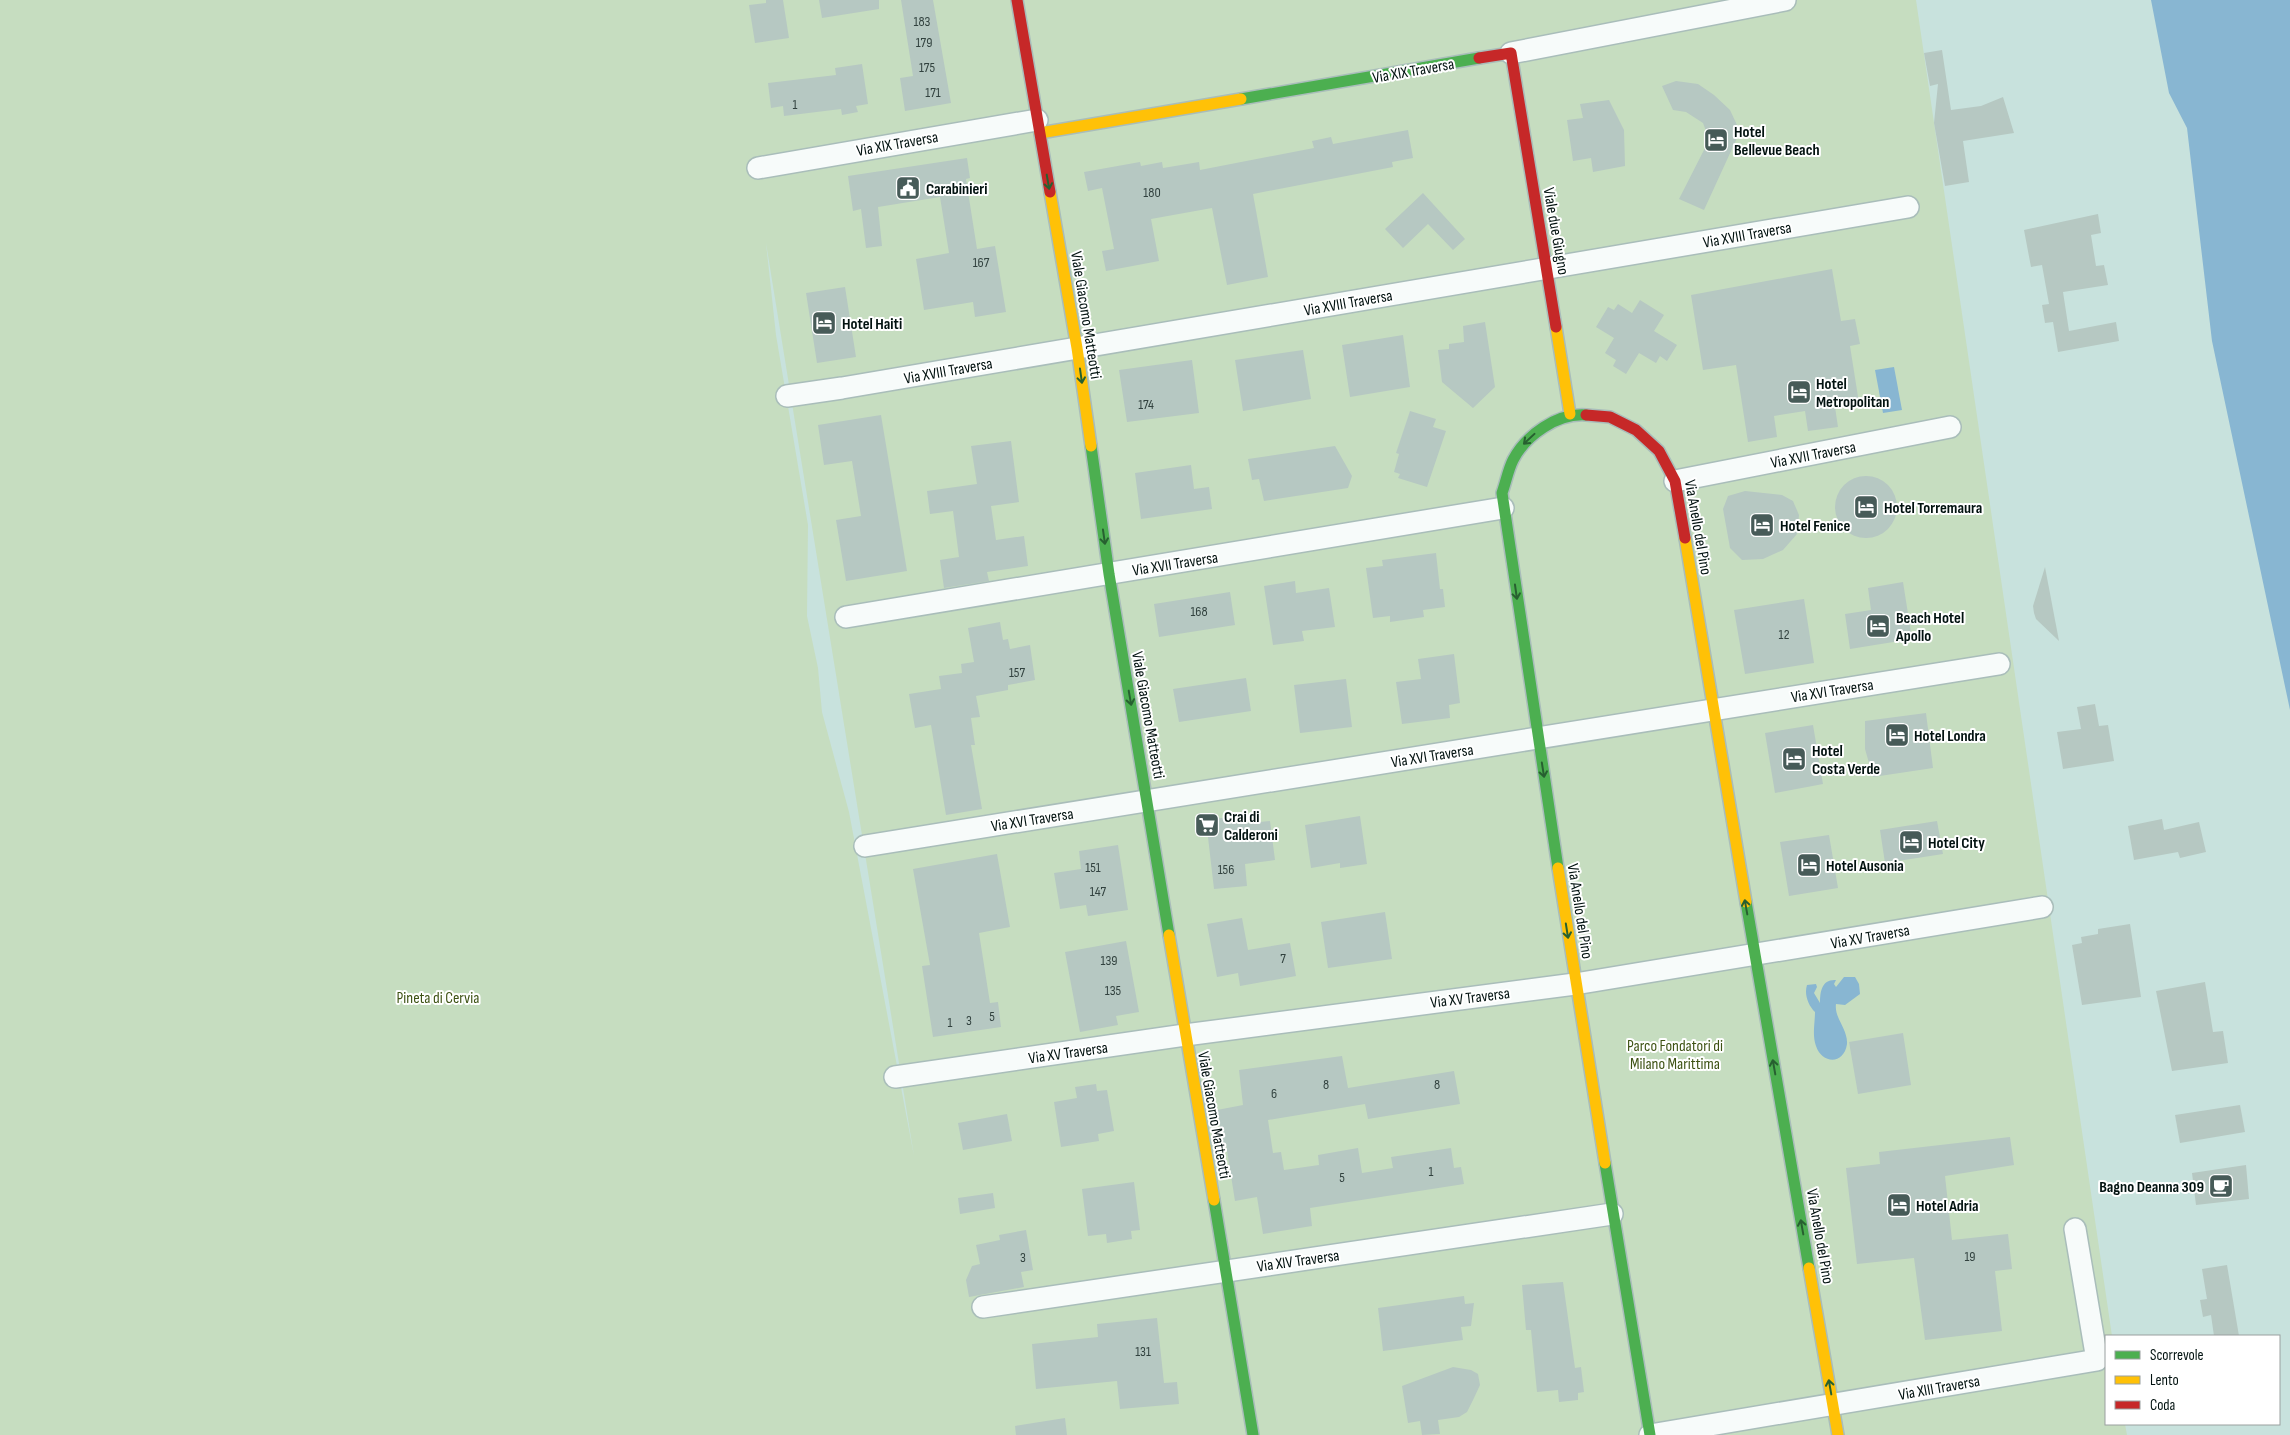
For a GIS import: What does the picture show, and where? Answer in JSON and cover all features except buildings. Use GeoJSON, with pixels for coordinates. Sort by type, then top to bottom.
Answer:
{"type":"FeatureCollection","features":[{"type":"Feature","properties":{"kind":"street","name":"Viale Giacomo Matteotti"},"geometry":{"type":"LineString","coordinates":[[1016,0],[1077,348],[1109,574],[1253,1435]]}},
{"type":"Feature","properties":{"kind":"street","name":"Via XIX Traversa"},"geometry":{"type":"LineString","coordinates":[[758,168],[1038,127],[1511,53],[1785,0]]}},
{"type":"Feature","properties":{"kind":"street","name":"Viale due Giugno"},"geometry":{"type":"LineString","coordinates":[[1511,53],[1570,414]]}},
{"type":"Feature","properties":{"kind":"street","name":"Via XVIII Traversa"},"geometry":{"type":"LineString","coordinates":[[786,396],[1547,269],[1908,206]]}},
{"type":"Feature","properties":{"kind":"street","name":"Via Anello del Pino"},"geometry":{"type":"LineString","coordinates":[[1650,1435],[1575,984],[1502,493],[1505,476],[1512,459],[1522,446],[1546,423],[1570,414],[1602,416],[1634,427],[1650,440],[1662,454],[1670,466],[1675,480],[1838,1435]]}},
{"type":"Feature","properties":{"kind":"street","name":"Via XVII Traversa"},"geometry":{"type":"LineString","coordinates":[[1675,480],[1950,427]]}},
{"type":"Feature","properties":{"kind":"street","name":"Via XVII Traversa"},"geometry":{"type":"LineString","coordinates":[[846,617],[1504,508]]}},
{"type":"Feature","properties":{"kind":"street","name":"Via XVI Traversa"},"geometry":{"type":"LineString","coordinates":[[865,846],[1999,664]]}},
{"type":"Feature","properties":{"kind":"street","name":"Via XV Traversa"},"geometry":{"type":"LineString","coordinates":[[896,1077],[1185,1035],[1575,984],[2042,907]]}},
{"type":"Feature","properties":{"kind":"street","name":"Via XIV Traversa"},"geometry":{"type":"LineString","coordinates":[[983,1307],[1612,1214]]}},
{"type":"Feature","properties":{"kind":"street","name":"Via XIII Traversa"},"geometry":{"type":"LineString","coordinates":[[1650,1435],[2097,1360],[2075,1230]]}},
{"type":"Feature","properties":{"kind":"green space"},"geometry":{"type":"Polygon","coordinates":[[[0,0],[1916,0],[2112,1335],[2105,1335],[2105,1425],[2125,1425],[2127,1435],[0,1435],[0,0]],[[766,243],[776,335],[808,525],[807,616],[818,668],[822,712],[849,812],[914,1156],[766,243]]]}},
{"type":"Feature","properties":{"kind":"water"},"geometry":{"type":"Polygon","coordinates":[[[2151,0],[2290,0],[2290,710],[2212,341],[2187,128],[2169,93],[2151,0]]]}},
{"type":"Feature","properties":{"kind":"water"},"geometry":{"type":"Polygon","coordinates":[[[1894,367],[1902,410],[1883,413],[1875,370],[1894,367]]]}},
{"type":"Feature","properties":{"kind":"water"},"geometry":{"type":"Polygon","coordinates":[[[1844,977],[1855,977],[1859,984],[1860,994],[1845,1005],[1836,1004],[1837,1014],[1847,1039],[1847,1044],[1842,1056],[1833,1060],[1823,1056],[1816,1046],[1814,1033],[1815,1012],[1807,999],[1806,988],[1807,985],[1816,984],[1817,987],[1814,993],[1820,1003],[1821,990],[1825,984],[1828,981],[1836,980],[1834,984],[1836,987],[1844,977]]]}},
{"type":"Feature","properties":{"kind":"traffic: fast"},"geometry":{"type":"LineString","coordinates":[[1241,99],[1479,58]]}},
{"type":"Feature","properties":{"kind":"traffic: fast"},"geometry":{"type":"LineString","coordinates":[[1558,868],[1502,493],[1513,460],[1534,434],[1543,427],[1564,418],[1586,415]]}},
{"type":"Feature","properties":{"kind":"traffic: fast"},"geometry":{"type":"LineString","coordinates":[[1091,446],[1109,574],[1169,935]]}},
{"type":"Feature","properties":{"kind":"traffic: fast"},"geometry":{"type":"LineString","coordinates":[[1746,902],[1809,1268]]}},
{"type":"Feature","properties":{"kind":"traffic: fast"},"geometry":{"type":"LineString","coordinates":[[1605,1163],[1650,1435]]}},
{"type":"Feature","properties":{"kind":"traffic: fast"},"geometry":{"type":"LineString","coordinates":[[1214,1200],[1253,1435]]}},
{"type":"Feature","properties":{"kind":"traffic: slow"},"geometry":{"type":"LineString","coordinates":[[1040,133],[1241,99]]}},
{"type":"Feature","properties":{"kind":"traffic: slow"},"geometry":{"type":"LineString","coordinates":[[1050,192],[1077,348],[1091,446]]}},
{"type":"Feature","properties":{"kind":"traffic: slow"},"geometry":{"type":"LineString","coordinates":[[1556,327],[1570,414]]}},
{"type":"Feature","properties":{"kind":"traffic: slow"},"geometry":{"type":"LineString","coordinates":[[1685,538],[1746,902]]}},
{"type":"Feature","properties":{"kind":"traffic: slow"},"geometry":{"type":"LineString","coordinates":[[1558,868],[1605,1163]]}},
{"type":"Feature","properties":{"kind":"traffic: slow"},"geometry":{"type":"LineString","coordinates":[[1169,935],[1214,1200]]}},
{"type":"Feature","properties":{"kind":"traffic: slow"},"geometry":{"type":"LineString","coordinates":[[1809,1268],[1838,1435]]}},
{"type":"Feature","properties":{"kind":"traffic: jam"},"geometry":{"type":"LineString","coordinates":[[1017,0],[1050,192]]}},
{"type":"Feature","properties":{"kind":"traffic: jam"},"geometry":{"type":"LineString","coordinates":[[1479,58],[1511,53],[1556,327]]}},
{"type":"Feature","properties":{"kind":"traffic: jam"},"geometry":{"type":"LineString","coordinates":[[1586,415],[1610,417],[1636,430],[1659,451],[1675,481],[1685,538]]}},
{"type":"Feature","properties":{"kind":"place","name":"Hotel Bellevue Beach"},"geometry":{"type":"Point","coordinates":[1716,140]}},
{"type":"Feature","properties":{"kind":"place","name":"Carabinieri"},"geometry":{"type":"Point","coordinates":[908,188]}},
{"type":"Feature","properties":{"kind":"place","name":"Hotel Haiti"},"geometry":{"type":"Point","coordinates":[824,323]}},
{"type":"Feature","properties":{"kind":"place","name":"Hotel Metropolitan"},"geometry":{"type":"Point","coordinates":[1799,392]}},
{"type":"Feature","properties":{"kind":"place","name":"Hotel Torremaura"},"geometry":{"type":"Point","coordinates":[1866,507]}},
{"type":"Feature","properties":{"kind":"place","name":"Hotel Fenice"},"geometry":{"type":"Point","coordinates":[1762,525]}},
{"type":"Feature","properties":{"kind":"place","name":"Beach Hotel Apollo"},"geometry":{"type":"Point","coordinates":[1878,626]}},
{"type":"Feature","properties":{"kind":"place","name":"Hotel Londra"},"geometry":{"type":"Point","coordinates":[1897,735]}},
{"type":"Feature","properties":{"kind":"place","name":"Hotel Costa Verde"},"geometry":{"type":"Point","coordinates":[1794,759]}},
{"type":"Feature","properties":{"kind":"place","name":"Crai di Calderoni"},"geometry":{"type":"Point","coordinates":[1207,825]}},
{"type":"Feature","properties":{"kind":"place","name":"Hotel City"},"geometry":{"type":"Point","coordinates":[1911,842]}},
{"type":"Feature","properties":{"kind":"place","name":"Hotel Ausonia"},"geometry":{"type":"Point","coordinates":[1809,865]}},
{"type":"Feature","properties":{"kind":"place","name":"Bagno Deanna 309"},"geometry":{"type":"Point","coordinates":[2221,1186]}},
{"type":"Feature","properties":{"kind":"place","name":"Hotel Adria"},"geometry":{"type":"Point","coordinates":[1899,1205]}},
{"type":"Feature","properties":{"kind":"park label","name":"Pineta di Cervia"},"geometry":{"type":"Point","coordinates":[438,997]}},
{"type":"Feature","properties":{"kind":"park label","name":"Parco Fondatori di Milano Marittima"},"geometry":{"type":"Point","coordinates":[1675,1054]}}]}
